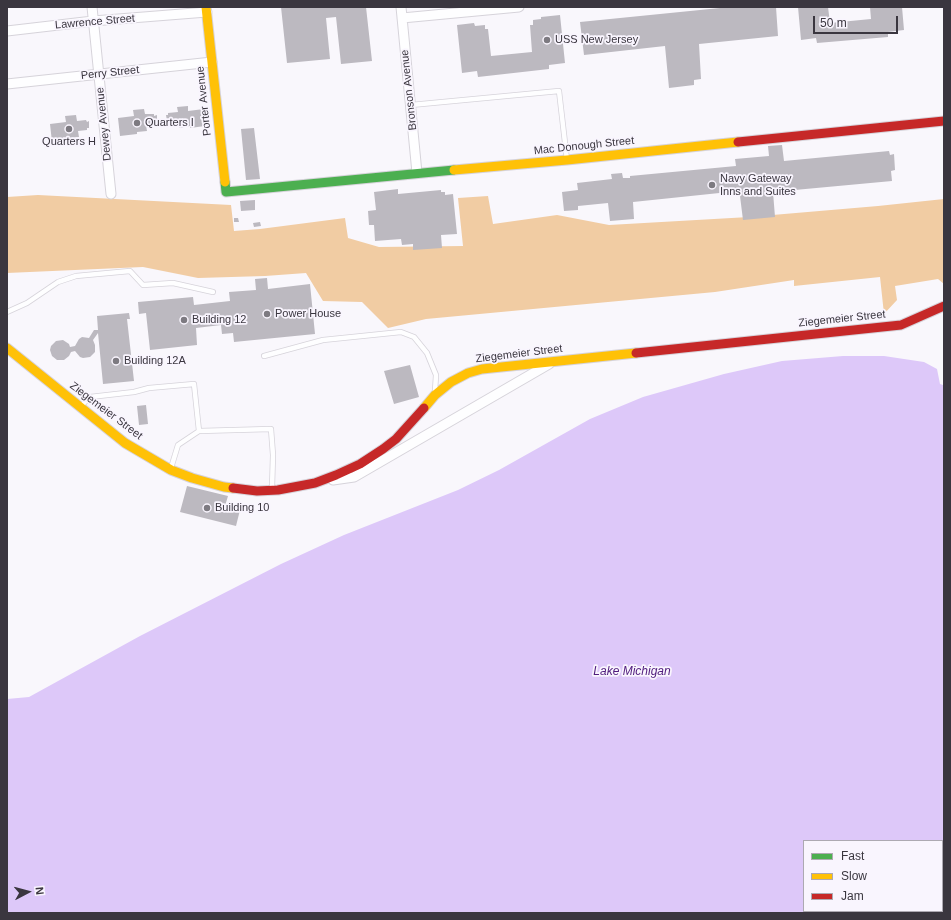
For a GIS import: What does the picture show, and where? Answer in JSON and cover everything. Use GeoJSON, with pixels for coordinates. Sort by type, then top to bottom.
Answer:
{"type":"FeatureCollection","features":[{"type":"Feature","properties":{"kind":"street","name":"Dewey Avenue"},"geometry":{"type":"LineString","coordinates":[[92,7],[111,194]]}},
{"type":"Feature","properties":{"kind":"street","name":"Bronson Avenue"},"geometry":{"type":"LineString","coordinates":[[401,7],[417,173]]}},
{"type":"Feature","properties":{"kind":"street"},"geometry":{"type":"LineString","coordinates":[[402,18],[519,7]]}},
{"type":"Feature","properties":{"kind":"street","name":"Lawrence Street"},"geometry":{"type":"LineString","coordinates":[[7,31],[206,9]]}},
{"type":"Feature","properties":{"kind":"street","name":"Porter Avenue"},"geometry":{"type":"LineString","coordinates":[[206,9],[226,192]]}},
{"type":"Feature","properties":{"kind":"street","name":"Perry Street"},"geometry":{"type":"LineString","coordinates":[[7,84],[212,62]]}},
{"type":"Feature","properties":{"kind":"street","name":"Mac Donough Street"},"geometry":{"type":"LineString","coordinates":[[226,192],[567,160],[944,121]]}},
{"type":"Feature","properties":{"kind":"street","name":"Ziegemeier Street"},"geometry":{"type":"LineString","coordinates":[[7,348],[125,443],[171,470],[192,478],[224,487],[257,491],[300,487],[336,475],[360,464],[383,449],[396,438],[415,419],[435,395],[450,382],[482,368],[901,325],[944,306]]}},
{"type":"Feature","properties":{"kind":"street"},"geometry":{"type":"LineString","coordinates":[[315,483],[354,477],[554,361]]}},
{"type":"Feature","properties":{"kind":"lane"},"geometry":{"type":"LineString","coordinates":[[411,105],[559,91],[567,160]]}},
{"type":"Feature","properties":{"kind":"lane"},"geometry":{"type":"LineString","coordinates":[[7,312],[27,303],[58,282],[76,276],[130,271],[143,285],[173,283],[213,292]]}},
{"type":"Feature","properties":{"kind":"lane"},"geometry":{"type":"LineString","coordinates":[[264,356],[323,340],[402,332],[414,337],[427,353],[436,375],[435,395]]}},
{"type":"Feature","properties":{"kind":"lane"},"geometry":{"type":"LineString","coordinates":[[80,407],[90,398],[134,392],[149,388],[194,384],[199,431]]}},
{"type":"Feature","properties":{"kind":"lane"},"geometry":{"type":"LineString","coordinates":[[171,470],[178,445],[199,431],[271,429],[273,455],[272,490]]}},
{"type":"Feature","properties":{"kind":"shaded area"},"geometry":{"type":"Polygon","coordinates":[[[38,195],[231,205],[234,231],[345,218],[348,238],[379,247],[463,246],[458,198],[488,196],[493,224],[557,215],[609,225],[749,217],[944,199],[944,284],[938,279],[895,286],[897,300],[884,314],[880,277],[794,286],[794,280],[715,292],[426,319],[388,328],[362,302],[323,301],[306,273],[198,278],[143,267],[7,273],[7,197],[38,195]]]}},
{"type":"Feature","properties":{"kind":"water","name":"Lake Michigan"},"geometry":{"type":"Polygon","coordinates":[[[843,356],[884,356],[924,362],[937,369],[940,384],[943,385],[944,913],[7,913],[7,699],[29,697],[140,636],[281,564],[344,535],[458,490],[499,470],[590,419],[643,397],[724,374],[782,361],[843,356]]]}},
{"type":"Feature","properties":{"kind":"building"},"geometry":{"type":"Polygon","coordinates":[[[281,7],[366,7],[372,61],[341,64],[336,17],[326,18],[330,59],[287,63],[281,7]]]}},
{"type":"Feature","properties":{"kind":"building"},"geometry":{"type":"Polygon","coordinates":[[[730,7],[776,7],[778,36],[699,44],[701,79],[694,80],[694,85],[669,88],[665,46],[584,55],[580,22],[730,7]]]}},
{"type":"Feature","properties":{"kind":"building"},"geometry":{"type":"Polygon","coordinates":[[[798,7],[828,7],[830,23],[871,19],[870,7],[902,7],[904,30],[888,32],[888,37],[817,43],[816,38],[801,40],[798,7]]]}},
{"type":"Feature","properties":{"kind":"building","name":"USS New Jersey"},"geometry":{"type":"Polygon","coordinates":[[[560,15],[565,63],[549,65],[549,69],[478,77],[477,71],[462,73],[457,25],[474,23],[475,26],[485,25],[485,29],[488,29],[491,56],[532,52],[530,25],[533,25],[533,20],[541,19],[541,17],[560,15]]]}},
{"type":"Feature","properties":{"kind":"building"},"geometry":{"type":"Polygon","coordinates":[[[188,106],[188,111],[204,109],[205,126],[179,128],[179,123],[169,124],[166,115],[168,115],[168,113],[178,112],[177,107],[188,106]]]}},
{"type":"Feature","properties":{"kind":"building","name":"Quarters I"},"geometry":{"type":"Polygon","coordinates":[[[144,109],[145,114],[154,114],[154,116],[157,115],[157,122],[155,122],[155,124],[146,125],[147,131],[120,136],[118,118],[134,116],[133,110],[144,109]]]}},
{"type":"Feature","properties":{"kind":"building","name":"Quarters H"},"geometry":{"type":"Polygon","coordinates":[[[76,115],[77,121],[89,121],[89,128],[87,128],[87,130],[78,131],[79,137],[52,142],[50,124],[66,122],[65,116],[76,115]]]}},
{"type":"Feature","properties":{"kind":"building"},"geometry":{"type":"Polygon","coordinates":[[[254,128],[260,179],[246,180],[241,129],[254,128]]]}},
{"type":"Feature","properties":{"kind":"building","name":"Navy Gateway Inns and Suites"},"geometry":{"type":"Polygon","coordinates":[[[782,145],[784,161],[889,151],[890,155],[894,154],[895,170],[891,171],[892,181],[773,192],[775,217],[743,220],[739,188],[729,189],[729,192],[633,202],[634,219],[610,221],[608,203],[578,206],[578,210],[564,211],[562,192],[578,190],[577,183],[612,179],[611,174],[622,173],[623,178],[630,178],[630,176],[736,166],[735,159],[769,156],[768,146],[782,145]]]}},
{"type":"Feature","properties":{"kind":"building"},"geometry":{"type":"Polygon","coordinates":[[[398,189],[398,194],[441,190],[441,192],[445,192],[445,195],[453,194],[457,234],[441,235],[442,248],[413,250],[413,244],[402,245],[401,239],[375,241],[374,225],[369,225],[368,211],[376,210],[374,192],[398,189]]]}},
{"type":"Feature","properties":{"kind":"building"},"geometry":{"type":"Polygon","coordinates":[[[255,200],[255,210],[241,211],[240,201],[255,200]]]}},
{"type":"Feature","properties":{"kind":"building"},"geometry":{"type":"Polygon","coordinates":[[[234,218],[238,218],[239,222],[234,222],[234,218]]]}},
{"type":"Feature","properties":{"kind":"building"},"geometry":{"type":"Polygon","coordinates":[[[260,222],[261,226],[254,227],[253,223],[260,222]]]}},
{"type":"Feature","properties":{"kind":"building","name":"Power House"},"geometry":{"type":"Polygon","coordinates":[[[267,278],[268,289],[310,284],[315,334],[234,342],[233,333],[222,334],[221,325],[196,328],[197,345],[150,350],[146,313],[139,314],[138,302],[193,297],[194,305],[230,301],[229,292],[256,290],[255,279],[267,278]]]}},
{"type":"Feature","properties":{"kind":"building","name":"Building 12A"},"geometry":{"type":"Polygon","coordinates":[[[129,313],[130,319],[127,319],[134,381],[103,384],[98,333],[93,340],[95,352],[90,357],[80,357],[75,351],[71,352],[64,360],[57,360],[52,356],[50,350],[51,346],[56,341],[63,340],[69,344],[70,347],[75,346],[79,339],[82,337],[89,338],[94,330],[98,330],[97,316],[129,313]]]}},
{"type":"Feature","properties":{"kind":"building"},"geometry":{"type":"Polygon","coordinates":[[[410,365],[419,397],[394,404],[384,371],[410,365]]]}},
{"type":"Feature","properties":{"kind":"building"},"geometry":{"type":"Polygon","coordinates":[[[146,405],[148,424],[139,425],[137,406],[146,405]]]}},
{"type":"Feature","properties":{"kind":"building","name":"Building 10"},"geometry":{"type":"Polygon","coordinates":[[[187,486],[228,496],[225,506],[240,510],[236,526],[180,512],[187,486]]]}},
{"type":"Feature","properties":{"kind":"traffic: fast"},"geometry":{"type":"LineString","coordinates":[[225,182],[226,192],[454,170]]}},
{"type":"Feature","properties":{"kind":"traffic: slow"},"geometry":{"type":"LineString","coordinates":[[206,7],[225,182]]}},
{"type":"Feature","properties":{"kind":"traffic: slow"},"geometry":{"type":"LineString","coordinates":[[454,170],[738,142]]}},
{"type":"Feature","properties":{"kind":"traffic: slow"},"geometry":{"type":"LineString","coordinates":[[7,348],[125,443],[171,470],[192,478],[233,488]]}},
{"type":"Feature","properties":{"kind":"traffic: slow"},"geometry":{"type":"LineString","coordinates":[[424,408],[435,395],[451,382],[468,373],[482,369],[636,353]]}},
{"type":"Feature","properties":{"kind":"traffic: jam"},"geometry":{"type":"LineString","coordinates":[[738,142],[944,121]]}},
{"type":"Feature","properties":{"kind":"traffic: jam"},"geometry":{"type":"LineString","coordinates":[[636,353],[901,325],[944,306]]}},
{"type":"Feature","properties":{"kind":"traffic: jam"},"geometry":{"type":"LineString","coordinates":[[233,488],[257,491],[278,490],[315,483],[336,475],[360,464],[383,449],[396,439],[424,408]]}},
{"type":"Feature","properties":{"kind":"place","name":"USS New Jersey"},"geometry":{"type":"Point","coordinates":[547,40]}},
{"type":"Feature","properties":{"kind":"place","name":"Quarters I"},"geometry":{"type":"Point","coordinates":[137,123]}},
{"type":"Feature","properties":{"kind":"place","name":"Quarters H"},"geometry":{"type":"Point","coordinates":[69,129]}},
{"type":"Feature","properties":{"kind":"place","name":"Navy Gateway Inns and Suites"},"geometry":{"type":"Point","coordinates":[712,185]}},
{"type":"Feature","properties":{"kind":"place","name":"Power House"},"geometry":{"type":"Point","coordinates":[267,314]}},
{"type":"Feature","properties":{"kind":"place","name":"Building 12"},"geometry":{"type":"Point","coordinates":[184,320]}},
{"type":"Feature","properties":{"kind":"place","name":"Building 12A"},"geometry":{"type":"Point","coordinates":[116,361]}},
{"type":"Feature","properties":{"kind":"place","name":"Building 10"},"geometry":{"type":"Point","coordinates":[207,508]}}]}
